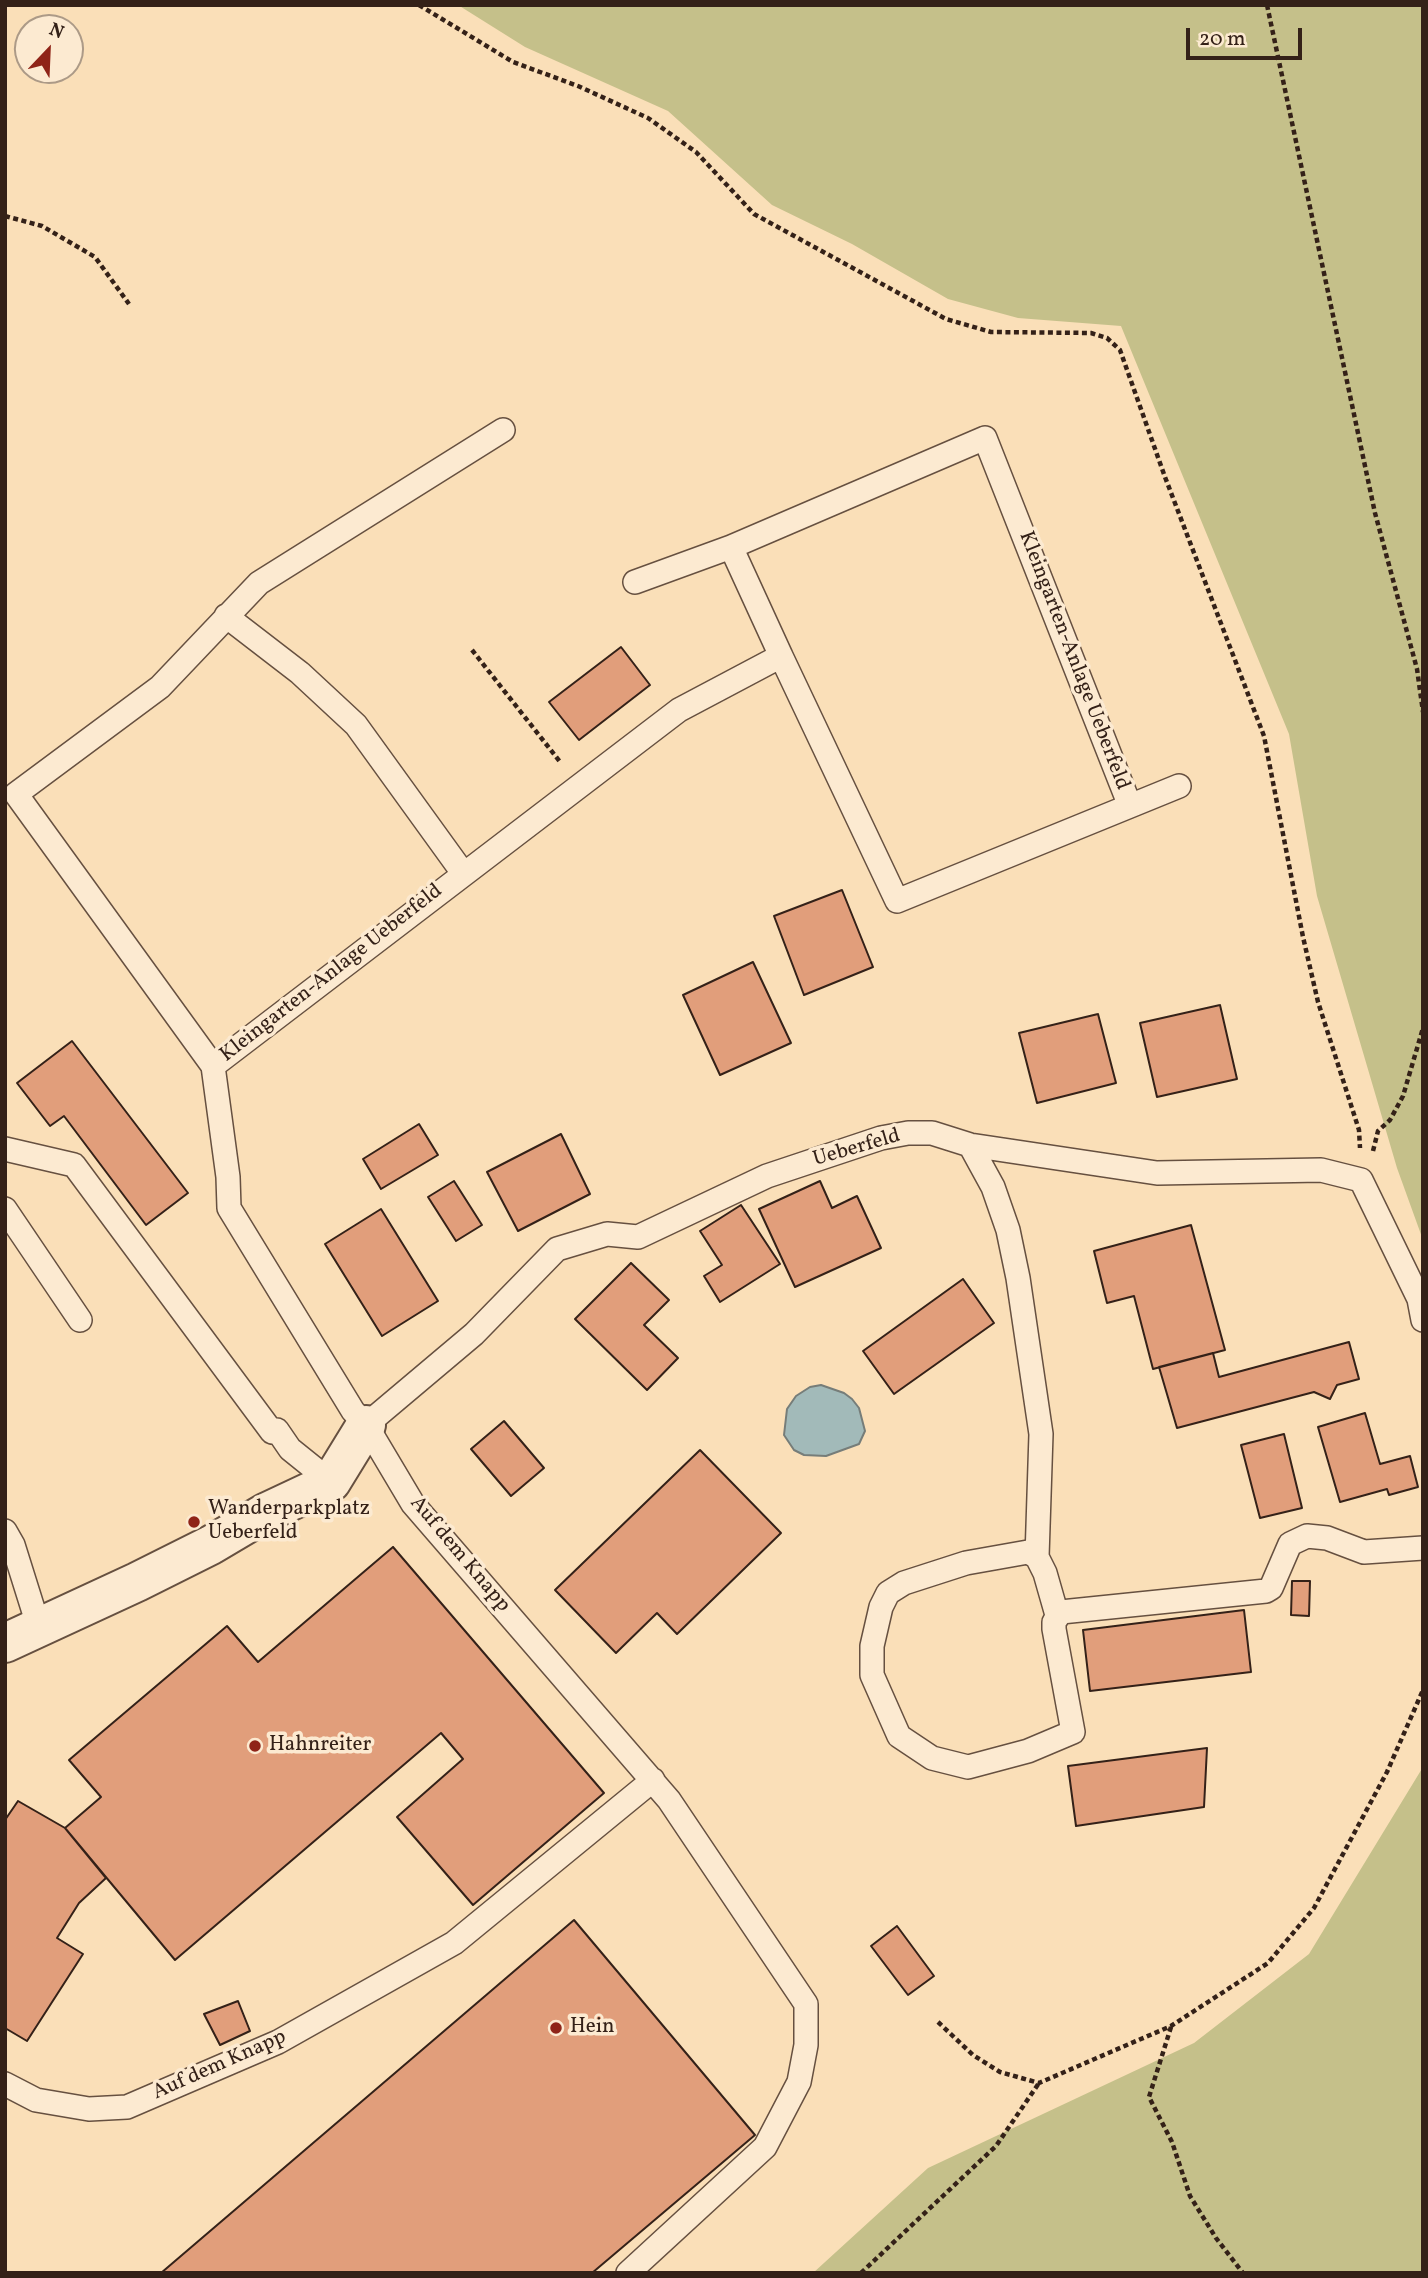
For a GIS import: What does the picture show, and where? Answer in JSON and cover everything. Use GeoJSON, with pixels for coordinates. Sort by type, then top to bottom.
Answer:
{"type":"FeatureCollection","features":[{"type":"Feature","properties":{"kind":"street"},"geometry":{"type":"LineString","coordinates":[[22,1635],[187,1557],[265,1513],[331,1482],[366,1425]]}},
{"type":"Feature","properties":{"kind":"lane"},"geometry":{"type":"LineString","coordinates":[[212,1066],[16,794],[160,688],[258,583],[503,430]]}},
{"type":"Feature","properties":{"kind":"lane","name":"Kleingarten-Anlage Ueberfeld"},"geometry":{"type":"LineString","coordinates":[[985,438],[1130,806],[897,901],[780,656],[732,547],[985,438]]}},
{"type":"Feature","properties":{"kind":"lane"},"geometry":{"type":"LineString","coordinates":[[635,582],[732,547]]}},
{"type":"Feature","properties":{"kind":"lane"},"geometry":{"type":"LineString","coordinates":[[226,615],[300,673],[356,725],[463,873]]}},
{"type":"Feature","properties":{"kind":"lane","name":"Kleingarten-Anlage Ueberfeld"},"geometry":{"type":"LineString","coordinates":[[366,1425],[353,1411],[229,1208],[228,1177],[212,1066],[679,710],[780,656]]}},
{"type":"Feature","properties":{"kind":"lane"},"geometry":{"type":"LineString","coordinates":[[1130,806],[1179,786]]}},
{"type":"Feature","properties":{"kind":"lane","name":"Ueberfeld"},"geometry":{"type":"LineString","coordinates":[[366,1425],[474,1334],[557,1249],[607,1234],[638,1237],[767,1176],[881,1139],[908,1133],[932,1133],[970,1144],[1157,1173],[1321,1170],[1361,1180],[1365,1184]]}},
{"type":"Feature","properties":{"kind":"lane"},"geometry":{"type":"LineString","coordinates":[[970,1144],[993,1187],[1008,1230],[1018,1278],[1041,1434],[1037,1557],[1057,1615],[1054,1629],[1073,1732],[1028,1751],[968,1767],[932,1758],[899,1736],[872,1675],[872,1646],[881,1607],[888,1593],[904,1583],[966,1563],[1016,1552],[1028,1552],[1037,1557]]}},
{"type":"Feature","properties":{"kind":"lane"},"geometry":{"type":"LineString","coordinates":[[5,1149],[74,1165],[272,1432],[277,1430],[290,1449],[331,1482]]}},
{"type":"Feature","properties":{"kind":"lane"},"geometry":{"type":"LineString","coordinates":[[1365,1184],[1419,1299],[1423,1320]]}},
{"type":"Feature","properties":{"kind":"lane"},"geometry":{"type":"LineString","coordinates":[[5,1209],[80,1320]]}},
{"type":"Feature","properties":{"kind":"lane","name":"Auf dem Knapp"},"geometry":{"type":"LineString","coordinates":[[366,1425],[413,1504],[653,1780],[806,2004],[806,2045],[799,2082],[765,2147],[628,2273]]}},
{"type":"Feature","properties":{"kind":"lane"},"geometry":{"type":"LineString","coordinates":[[5,1531],[13,1545],[22,1635]]}},
{"type":"Feature","properties":{"kind":"lane"},"geometry":{"type":"LineString","coordinates":[[1057,1615],[1072,1610],[1266,1591],[1290,1544],[1307,1536],[1327,1538],[1364,1552],[1423,1548]]}},
{"type":"Feature","properties":{"kind":"lane","name":"Auf dem Knapp"},"geometry":{"type":"LineString","coordinates":[[5,2084],[36,2100],[89,2109],[127,2107],[278,2042],[454,1942],[653,1780]]}},
{"type":"Feature","properties":{"kind":"path"},"geometry":{"type":"LineString","coordinates":[[1267,5],[1376,513],[1416,669],[1423,712]]}},
{"type":"Feature","properties":{"kind":"path"},"geometry":{"type":"LineString","coordinates":[[5,216],[42,226],[95,257],[129,304]]}},
{"type":"Feature","properties":{"kind":"path"},"geometry":{"type":"LineString","coordinates":[[472,650],[579,785]]}},
{"type":"Feature","properties":{"kind":"path"},"geometry":{"type":"LineString","coordinates":[[1365,1184],[1378,1131],[1390,1120],[1403,1096],[1423,1028]]}},
{"type":"Feature","properties":{"kind":"path"},"geometry":{"type":"LineString","coordinates":[[861,2273],[996,2146],[1039,2083],[1171,2026],[1268,1963],[1314,1908],[1387,1772],[1423,1690]]}},
{"type":"Feature","properties":{"kind":"path"},"geometry":{"type":"LineString","coordinates":[[938,2022],[982,2061],[1000,2072],[1039,2083]]}},
{"type":"Feature","properties":{"kind":"path"},"geometry":{"type":"LineString","coordinates":[[1171,2026],[1149,2097],[1172,2142],[1190,2196],[1216,2238],[1243,2273]]}},
{"type":"Feature","properties":{"kind":"shaded area"},"geometry":{"type":"Polygon","coordinates":[[[458,5],[1423,5],[1423,1240],[1397,1168],[1317,896],[1289,734],[1121,326],[1018,318],[948,299],[852,244],[772,205],[668,111],[525,47],[458,5]]]}},
{"type":"Feature","properties":{"kind":"shaded area"},"geometry":{"type":"Polygon","coordinates":[[[1423,1767],[1423,2273],[813,2273],[928,2168],[1194,2043],[1309,1954],[1423,1767]]]}},
{"type":"Feature","properties":{"kind":"water"},"geometry":{"type":"Polygon","coordinates":[[[821,1385],[844,1393],[852,1399],[859,1408],[865,1431],[859,1444],[826,1456],[804,1455],[794,1450],[784,1435],[787,1409],[796,1396],[810,1387],[821,1385]]]}},
{"type":"Feature","properties":{"kind":"building"},"geometry":{"type":"Polygon","coordinates":[[[621,647],[650,685],[579,740],[549,702],[621,647]]]}},
{"type":"Feature","properties":{"kind":"building"},"geometry":{"type":"Polygon","coordinates":[[[842,890],[873,967],[804,995],[774,916],[842,890]]]}},
{"type":"Feature","properties":{"kind":"building"},"geometry":{"type":"Polygon","coordinates":[[[753,962],[791,1043],[720,1075],[683,995],[753,962]]]}},
{"type":"Feature","properties":{"kind":"building"},"geometry":{"type":"Polygon","coordinates":[[[1220,1005],[1237,1079],[1157,1097],[1140,1023],[1220,1005]]]}},
{"type":"Feature","properties":{"kind":"building"},"geometry":{"type":"Polygon","coordinates":[[[1098,1014],[1116,1083],[1037,1103],[1019,1033],[1098,1014]]]}},
{"type":"Feature","properties":{"kind":"building"},"geometry":{"type":"Polygon","coordinates":[[[72,1041],[188,1193],[146,1225],[64,1116],[50,1126],[17,1083],[72,1041]]]}},
{"type":"Feature","properties":{"kind":"building"},"geometry":{"type":"Polygon","coordinates":[[[419,1124],[438,1155],[381,1189],[363,1159],[419,1124]]]}},
{"type":"Feature","properties":{"kind":"building"},"geometry":{"type":"Polygon","coordinates":[[[561,1134],[590,1194],[518,1231],[487,1172],[561,1134]]]}},
{"type":"Feature","properties":{"kind":"building"},"geometry":{"type":"Polygon","coordinates":[[[454,1181],[482,1225],[456,1241],[428,1197],[454,1181]]]}},
{"type":"Feature","properties":{"kind":"building"},"geometry":{"type":"Polygon","coordinates":[[[820,1181],[832,1208],[857,1196],[881,1248],[795,1287],[759,1209],[820,1181]]]}},
{"type":"Feature","properties":{"kind":"building"},"geometry":{"type":"Polygon","coordinates":[[[741,1205],[780,1264],[720,1302],[704,1276],[722,1265],[700,1231],[741,1205]]]}},
{"type":"Feature","properties":{"kind":"building"},"geometry":{"type":"Polygon","coordinates":[[[381,1209],[438,1301],[382,1336],[325,1244],[381,1209]]]}},
{"type":"Feature","properties":{"kind":"building"},"geometry":{"type":"Polygon","coordinates":[[[1191,1225],[1225,1350],[1153,1369],[1134,1296],[1107,1303],[1094,1251],[1191,1225]]]}},
{"type":"Feature","properties":{"kind":"building"},"geometry":{"type":"Polygon","coordinates":[[[631,1263],[669,1300],[644,1325],[678,1358],[647,1390],[575,1319],[631,1263]]]}},
{"type":"Feature","properties":{"kind":"building"},"geometry":{"type":"Polygon","coordinates":[[[963,1279],[994,1323],[894,1394],[863,1351],[963,1279]]]}},
{"type":"Feature","properties":{"kind":"building"},"geometry":{"type":"Polygon","coordinates":[[[1349,1342],[1359,1379],[1337,1385],[1330,1399],[1314,1392],[1177,1428],[1159,1367],[1213,1353],[1219,1377],[1349,1342]]]}},
{"type":"Feature","properties":{"kind":"building"},"geometry":{"type":"Polygon","coordinates":[[[1365,1413],[1380,1464],[1410,1456],[1418,1487],[1389,1495],[1387,1489],[1340,1502],[1318,1427],[1365,1413]]]}},
{"type":"Feature","properties":{"kind":"building"},"geometry":{"type":"Polygon","coordinates":[[[504,1421],[544,1468],[511,1496],[471,1449],[504,1421]]]}},
{"type":"Feature","properties":{"kind":"building"},"geometry":{"type":"Polygon","coordinates":[[[1284,1434],[1302,1508],[1260,1518],[1241,1445],[1284,1434]]]}},
{"type":"Feature","properties":{"kind":"building"},"geometry":{"type":"Polygon","coordinates":[[[700,1450],[781,1533],[677,1634],[657,1613],[616,1653],[555,1590],[700,1450]]]}},
{"type":"Feature","properties":{"kind":"building","name":"Hahnreiter"},"geometry":{"type":"Polygon","coordinates":[[[393,1547],[604,1793],[473,1905],[397,1817],[463,1759],[441,1733],[175,1960],[65,1828],[101,1797],[69,1760],[227,1626],[258,1662],[393,1547]]]}},
{"type":"Feature","properties":{"kind":"building"},"geometry":{"type":"Polygon","coordinates":[[[1292,1581],[1310,1581],[1309,1616],[1291,1615],[1292,1581]]]}},
{"type":"Feature","properties":{"kind":"building"},"geometry":{"type":"Polygon","coordinates":[[[1244,1610],[1251,1672],[1090,1691],[1083,1630],[1244,1610]]]}},
{"type":"Feature","properties":{"kind":"building"},"geometry":{"type":"Polygon","coordinates":[[[1207,1748],[1204,1807],[1076,1826],[1068,1766],[1207,1748]]]}},
{"type":"Feature","properties":{"kind":"building"},"geometry":{"type":"Polygon","coordinates":[[[18,1801],[65,1828],[106,1878],[79,1903],[57,1938],[83,1954],[27,2041],[5,2028],[5,1820],[18,1801]]]}},
{"type":"Feature","properties":{"kind":"building","name":"Hein"},"geometry":{"type":"Polygon","coordinates":[[[574,1920],[755,2135],[592,2273],[161,2273],[574,1920]]]}},
{"type":"Feature","properties":{"kind":"building"},"geometry":{"type":"Polygon","coordinates":[[[897,1926],[934,1976],[908,1995],[871,1946],[897,1926]]]}},
{"type":"Feature","properties":{"kind":"building"},"geometry":{"type":"Polygon","coordinates":[[[238,2001],[250,2031],[220,2045],[204,2014],[238,2001]]]}},
{"type":"Feature","properties":{"kind":"place","name":"Wanderparkplatz Ueberfeld"},"geometry":{"type":"Point","coordinates":[194,1522]}},
{"type":"Feature","properties":{"kind":"place","name":"Hahnreiter"},"geometry":{"type":"Point","coordinates":[255,1746]}},
{"type":"Feature","properties":{"kind":"place","name":"Hein"},"geometry":{"type":"Point","coordinates":[556,2028]}}]}
